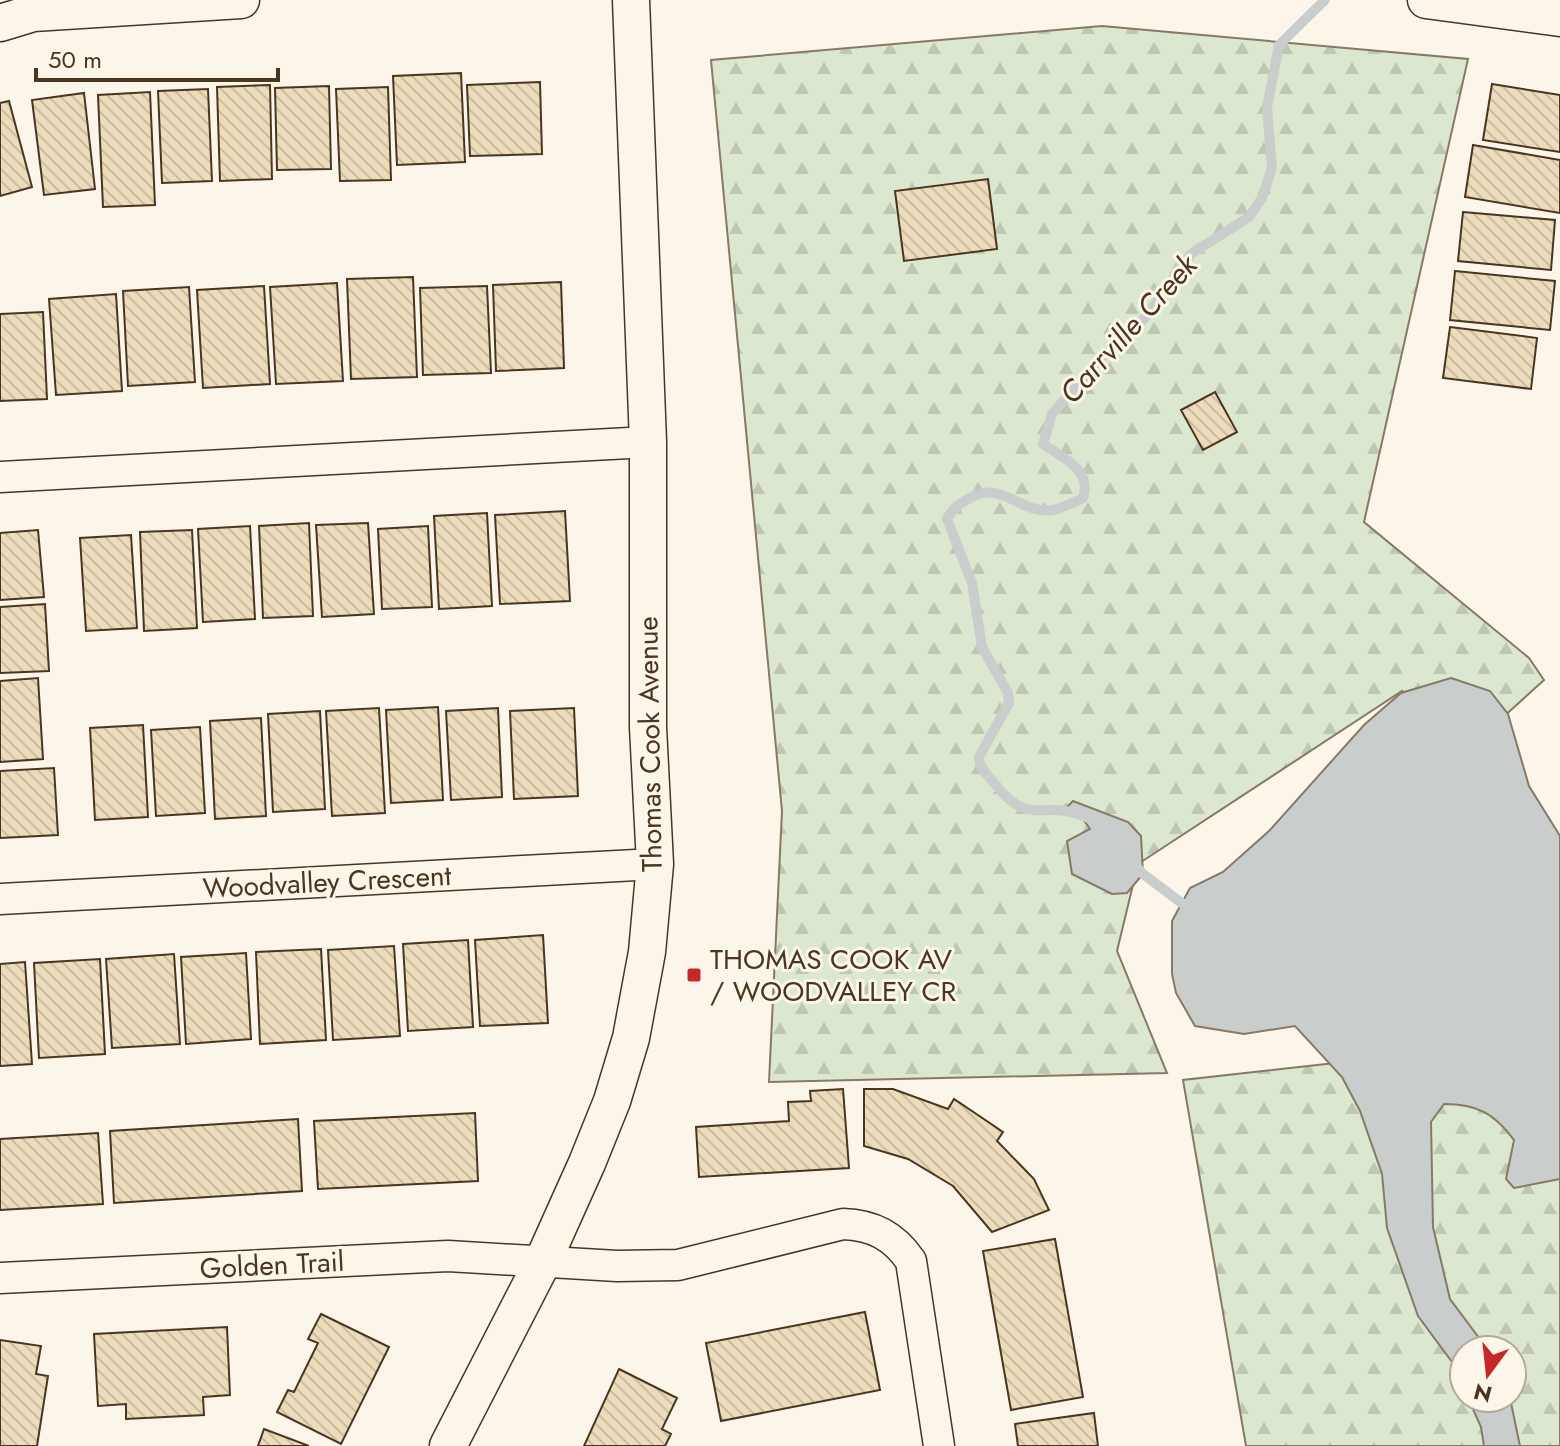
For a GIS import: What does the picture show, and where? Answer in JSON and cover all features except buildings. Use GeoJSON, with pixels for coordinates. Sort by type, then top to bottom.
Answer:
{"type":"FeatureCollection","features":[{"type":"Feature","properties":{"kind":"street"},"geometry":{"type":"LineString","coordinates":[[0,23],[33,13],[241,0]]}},
{"type":"Feature","properties":{"kind":"street","name":"Thomas Cook Avenue"},"geometry":{"type":"LineString","coordinates":[[448,1446],[543,1261],[612,1101],[631,1038],[647,952],[655,864],[648,727],[648,442],[631,0]]}},
{"type":"Feature","properties":{"kind":"street"},"geometry":{"type":"LineString","coordinates":[[1438,2],[1560,18]]}},
{"type":"Feature","properties":{"kind":"street"},"geometry":{"type":"LineString","coordinates":[[0,477],[648,442]]}},
{"type":"Feature","properties":{"kind":"street","name":"Woodvalley Crescent"},"geometry":{"type":"LineString","coordinates":[[0,899],[655,864]]}},
{"type":"Feature","properties":{"kind":"street","name":"Golden Trail"},"geometry":{"type":"LineString","coordinates":[[0,1278],[448,1256],[678,1265],[843,1224],[878,1230],[899,1242],[911,1261],[939,1446]]}},
{"type":"Feature","properties":{"kind":"green space"},"geometry":{"type":"Polygon","coordinates":[[[1102,26],[1468,59],[1364,522],[1529,658],[1544,680],[1479,739],[1402,691],[1138,864],[1117,951],[1167,1073],[769,1082],[782,811],[711,60],[1102,26]]]}},
{"type":"Feature","properties":{"kind":"green space"},"geometry":{"type":"Polygon","coordinates":[[[1560,1038],[1560,1446],[1246,1446],[1183,1080],[1560,1038]]]}},
{"type":"Feature","properties":{"kind":"shaded area"},"geometry":{"type":"Polygon","coordinates":[[[1451,678],[1490,691],[1508,714],[1529,786],[1560,836],[1560,1179],[1514,1188],[1506,1179],[1514,1140],[1492,1117],[1475,1108],[1444,1104],[1431,1122],[1433,1227],[1450,1299],[1476,1334],[1448,1334],[1448,1357],[1418,1316],[1387,1228],[1382,1174],[1360,1111],[1342,1077],[1295,1026],[1244,1034],[1195,1026],[1176,993],[1172,974],[1172,921],[1190,888],[1223,872],[1269,831],[1364,725],[1401,693],[1451,678]]]}},
{"type":"Feature","properties":{"kind":"shaded area"},"geometry":{"type":"Polygon","coordinates":[[[1073,801],[1128,822],[1141,836],[1143,874],[1127,893],[1112,894],[1072,874],[1067,841],[1090,829],[1079,814],[1064,810],[1073,801]]]}},
{"type":"Feature","properties":{"kind":"shaded area"},"geometry":{"type":"Polygon","coordinates":[[[1475,1414],[1513,1414],[1520,1446],[1484,1446],[1475,1414]]]}},
{"type":"Feature","properties":{"kind":"waterway","name":"Carrville Creek"},"geometry":{"type":"LineString","coordinates":[[1088,818],[1072,812],[1028,809],[1018,805],[1007,797],[980,764],[979,757],[1009,703],[1008,693],[982,647],[972,583],[947,519],[959,504],[981,493],[1002,495],[1041,510],[1057,509],[1083,498],[1084,479],[1080,472],[1043,444],[1052,414],[1097,362],[1144,319],[1191,254],[1249,217],[1262,198],[1272,168],[1267,108],[1279,45],[1325,0]]}},
{"type":"Feature","properties":{"kind":"waterway","name":"Carrville Creek"},"geometry":{"type":"LineString","coordinates":[[1135,865],[1191,910]]}},
{"type":"Feature","properties":{"kind":"place","name":"THOMAS COOK AV / WOODVALLEY CR"},"geometry":{"type":"Point","coordinates":[694,975]}}]}
